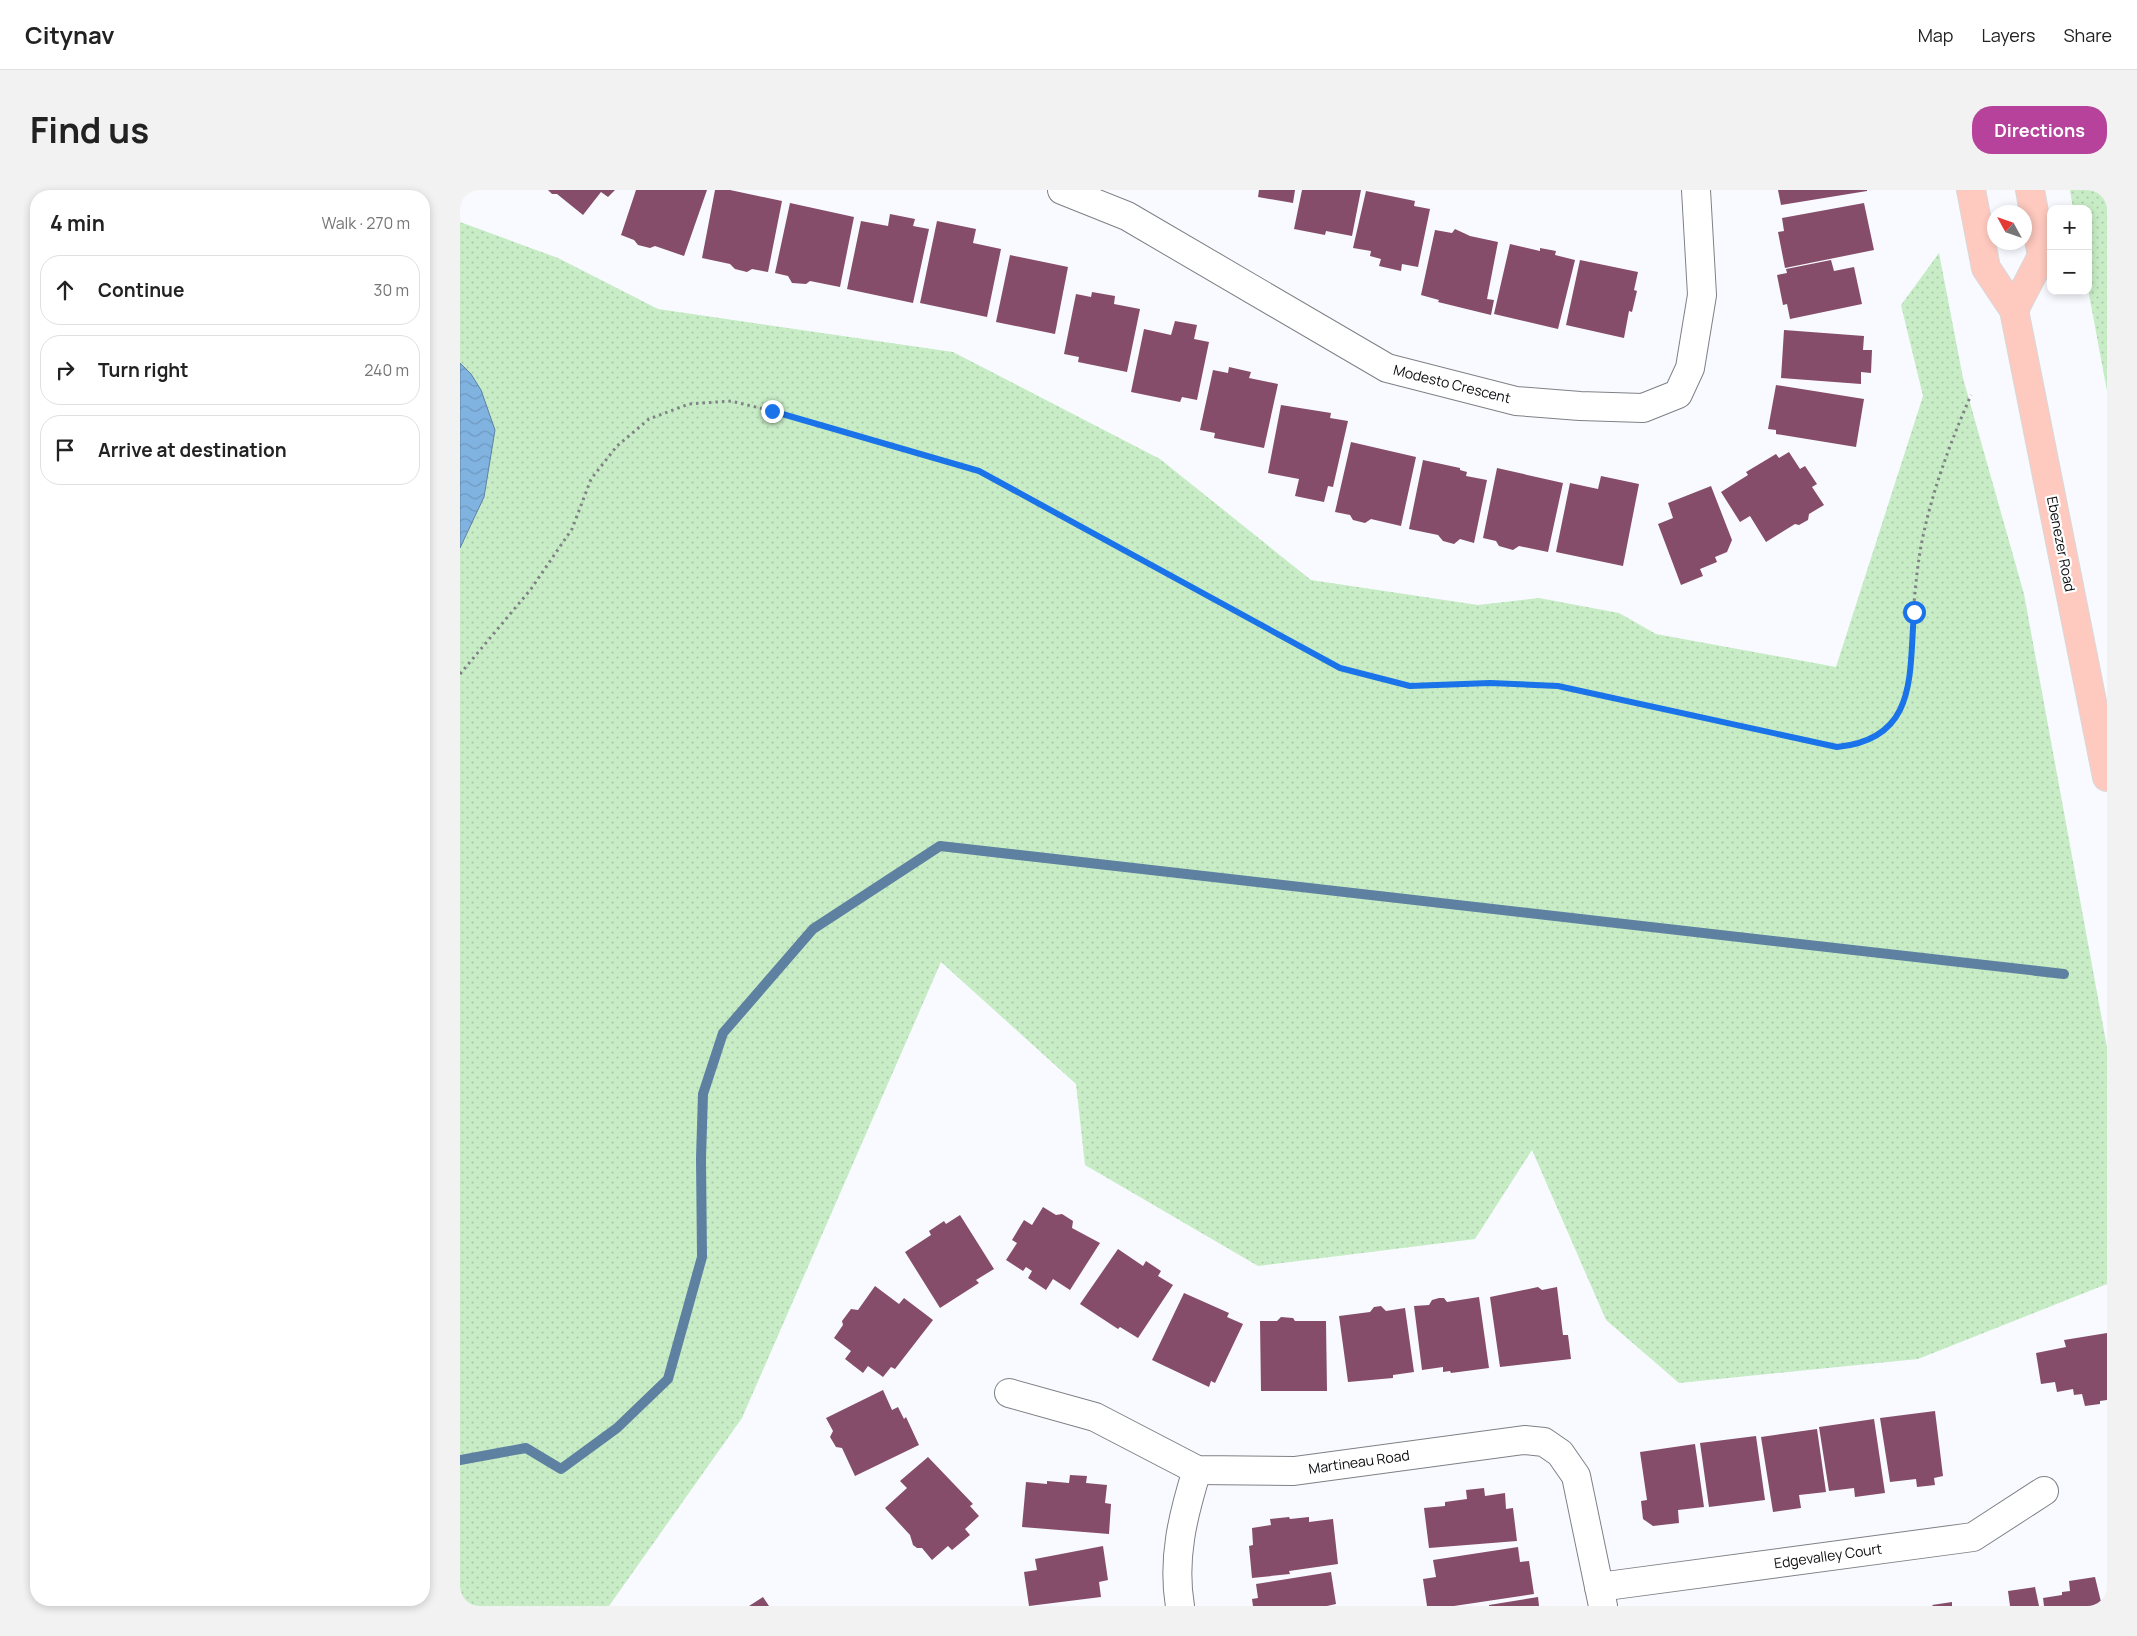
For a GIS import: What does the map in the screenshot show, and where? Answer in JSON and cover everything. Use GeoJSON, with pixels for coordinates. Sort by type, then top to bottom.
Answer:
{"type":"FeatureCollection","features":[{"type":"Feature","properties":{"kind":"main road","name":"Ebenezer Road"},"geometry":{"type":"LineString","coordinates":[[1971,190],[1986,268],[2014,310],[2107,777]]}},
{"type":"Feature","properties":{"kind":"main road"},"geometry":{"type":"LineString","coordinates":[[2014,310],[2042,256],[2030,190]]}},
{"type":"Feature","properties":{"kind":"street","name":"Modesto Crescent"},"geometry":{"type":"LineString","coordinates":[[1062,190],[1127,216],[1387,368],[1516,401],[1643,408],[1678,394],[1690,368],[1702,295],[1696,190]]}},
{"type":"Feature","properties":{"kind":"street","name":"Martineau Road"},"geometry":{"type":"LineString","coordinates":[[1009,1393],[1095,1417],[1197,1470],[1294,1471],[1524,1440],[1544,1442],[1560,1453],[1576,1476],[1601,1596]]}},
{"type":"Feature","properties":{"kind":"street"},"geometry":{"type":"LineString","coordinates":[[1180,1606],[1176,1582],[1183,1518],[1197,1470]]}},
{"type":"Feature","properties":{"kind":"street","name":"Edgevalley Court"},"geometry":{"type":"LineString","coordinates":[[1601,1596],[1974,1537],[2044,1492]]}},
{"type":"Feature","properties":{"kind":"path"},"geometry":{"type":"LineString","coordinates":[[460,674],[531,589],[572,529],[591,479],[616,446],[650,419],[688,404],[731,401],[979,471],[1340,668],[1410,686],[1490,683],[1558,686],[1837,747],[1858,745],[1876,737],[1892,724],[1903,707],[1908,687],[1921,547],[1938,482],[1953,435],[1971,395]]}},
{"type":"Feature","properties":{"kind":"green space"},"geometry":{"type":"Polygon","coordinates":[[[2070,190],[2107,190],[2107,391],[2089,295],[2092,295],[2092,205],[2072,205],[2070,190]]]}},
{"type":"Feature","properties":{"kind":"green space"},"geometry":{"type":"Polygon","coordinates":[[[460,222],[558,258],[658,309],[953,352],[1160,459],[1311,580],[1478,605],[1539,598],[1619,613],[1656,634],[1836,667],[1923,396],[1901,305],[1939,253],[1963,378],[2024,594],[2107,1047],[2107,1284],[1918,1359],[1679,1383],[1606,1320],[1532,1150],[1475,1239],[1258,1266],[1085,1165],[1076,1084],[941,962],[742,1418],[609,1606],[460,1606],[460,222]]]}},
{"type":"Feature","properties":{"kind":"water"},"geometry":{"type":"Polygon","coordinates":[[[460,363],[471,374],[481,390],[495,430],[484,497],[460,548],[460,363]]]}},
{"type":"Feature","properties":{"kind":"building"},"geometry":{"type":"Polygon","coordinates":[[[548,190],[615,190],[608,197],[601,192],[583,215],[557,194],[552,194],[548,190]]]}},
{"type":"Feature","properties":{"kind":"building"},"geometry":{"type":"Polygon","coordinates":[[[636,190],[707,190],[684,256],[655,246],[650,248],[638,245],[634,240],[621,235],[636,190]]]}},
{"type":"Feature","properties":{"kind":"building"},"geometry":{"type":"Polygon","coordinates":[[[715,190],[730,190],[782,201],[768,272],[752,269],[747,272],[735,269],[730,264],[702,258],[715,190]]]}},
{"type":"Feature","properties":{"kind":"building"},"geometry":{"type":"Polygon","coordinates":[[[1259,190],[1295,190],[1293,203],[1258,197],[1259,190]]]}},
{"type":"Feature","properties":{"kind":"building"},"geometry":{"type":"Polygon","coordinates":[[[1302,190],[1361,190],[1352,236],[1326,231],[1325,235],[1294,229],[1302,190]]]}},
{"type":"Feature","properties":{"kind":"building"},"geometry":{"type":"Polygon","coordinates":[[[1778,190],[1867,190],[1867,191],[1781,205],[1778,190]]]}},
{"type":"Feature","properties":{"kind":"building"},"geometry":{"type":"Polygon","coordinates":[[[1366,191],[1415,201],[1414,206],[1430,209],[1418,267],[1402,264],[1401,271],[1379,266],[1381,259],[1370,256],[1371,251],[1353,248],[1366,191]]]}},
{"type":"Feature","properties":{"kind":"building"},"geometry":{"type":"Polygon","coordinates":[[[790,203],[854,217],[840,287],[810,281],[806,284],[792,283],[788,276],[775,273],[790,203]]]}},
{"type":"Feature","properties":{"kind":"building"},"geometry":{"type":"Polygon","coordinates":[[[1864,203],[1874,250],[1785,268],[1778,232],[1784,231],[1782,218],[1864,203]]]}},
{"type":"Feature","properties":{"kind":"building"},"geometry":{"type":"Polygon","coordinates":[[[890,214],[915,219],[913,226],[929,229],[913,303],[847,289],[861,221],[888,226],[890,214]]]}},
{"type":"Feature","properties":{"kind":"building"},"geometry":{"type":"Polygon","coordinates":[[[937,221],[976,229],[973,243],[1001,249],[987,317],[920,303],[937,221]]]}},
{"type":"Feature","properties":{"kind":"building"},"geometry":{"type":"Polygon","coordinates":[[[1455,229],[1470,236],[1498,242],[1487,299],[1494,300],[1491,315],[1438,302],[1439,300],[1421,295],[1435,230],[1452,233],[1455,229]]]}},
{"type":"Feature","properties":{"kind":"building"},"geometry":{"type":"Polygon","coordinates":[[[1510,244],[1540,251],[1540,248],[1556,251],[1555,255],[1575,260],[1558,329],[1494,314],[1510,244]]]}},
{"type":"Feature","properties":{"kind":"building"},"geometry":{"type":"Polygon","coordinates":[[[1010,255],[1068,267],[1055,334],[996,322],[1010,255]]]}},
{"type":"Feature","properties":{"kind":"building"},"geometry":{"type":"Polygon","coordinates":[[[1580,260],[1638,272],[1634,290],[1637,291],[1632,312],[1629,311],[1624,338],[1566,325],[1580,260]]]}},
{"type":"Feature","properties":{"kind":"building"},"geometry":{"type":"Polygon","coordinates":[[[1831,260],[1834,271],[1854,267],[1862,304],[1790,319],[1787,304],[1783,305],[1777,275],[1787,273],[1786,269],[1831,260]]]}},
{"type":"Feature","properties":{"kind":"building"},"geometry":{"type":"Polygon","coordinates":[[[1092,292],[1115,296],[1114,304],[1140,309],[1127,372],[1078,362],[1079,357],[1064,354],[1076,294],[1091,297],[1092,292]]]}},
{"type":"Feature","properties":{"kind":"building"},"geometry":{"type":"Polygon","coordinates":[[[1175,321],[1197,325],[1194,339],[1209,342],[1197,400],[1182,397],[1180,402],[1131,392],[1144,329],[1171,335],[1175,321]]]}},
{"type":"Feature","properties":{"kind":"building"},"geometry":{"type":"Polygon","coordinates":[[[1784,330],[1864,336],[1863,350],[1872,350],[1871,373],[1861,372],[1861,384],[1781,378],[1784,330]]]}},
{"type":"Feature","properties":{"kind":"building"},"geometry":{"type":"Polygon","coordinates":[[[1229,367],[1251,372],[1249,378],[1278,384],[1264,448],[1214,438],[1215,433],[1200,430],[1213,370],[1228,373],[1229,367]]]}},
{"type":"Feature","properties":{"kind":"building"},"geometry":{"type":"Polygon","coordinates":[[[1776,385],[1864,399],[1856,447],[1776,434],[1776,430],[1768,429],[1776,385]]]}},
{"type":"Feature","properties":{"kind":"building"},"geometry":{"type":"Polygon","coordinates":[[[1281,405],[1331,413],[1330,418],[1348,421],[1333,487],[1328,486],[1324,502],[1295,496],[1299,479],[1268,473],[1281,405]]]}},
{"type":"Feature","properties":{"kind":"building"},"geometry":{"type":"Polygon","coordinates":[[[1351,442],[1416,457],[1401,526],[1371,519],[1365,523],[1353,520],[1350,515],[1335,512],[1351,442]]]}},
{"type":"Feature","properties":{"kind":"building"},"geometry":{"type":"Polygon","coordinates":[[[1789,452],[1800,469],[1805,466],[1817,484],[1812,487],[1824,505],[1809,514],[1808,520],[1799,525],[1795,524],[1766,542],[1750,516],[1740,522],[1721,492],[1748,475],[1746,472],[1776,454],[1779,458],[1789,452]]]}},
{"type":"Feature","properties":{"kind":"building"},"geometry":{"type":"Polygon","coordinates":[[[1423,460],[1460,468],[1460,470],[1467,472],[1466,476],[1487,480],[1474,543],[1460,539],[1454,544],[1443,541],[1438,535],[1409,529],[1423,460]]]}},
{"type":"Feature","properties":{"kind":"building"},"geometry":{"type":"Polygon","coordinates":[[[1497,468],[1563,483],[1548,552],[1519,546],[1513,550],[1499,546],[1496,541],[1483,538],[1497,468]]]}},
{"type":"Feature","properties":{"kind":"building"},"geometry":{"type":"Polygon","coordinates":[[[1601,476],[1639,484],[1623,566],[1556,552],[1570,483],[1598,489],[1601,476]]]}},
{"type":"Feature","properties":{"kind":"building"},"geometry":{"type":"Polygon","coordinates":[[[1711,486],[1732,540],[1727,552],[1715,557],[1717,562],[1700,569],[1703,576],[1681,585],[1658,524],[1673,518],[1668,503],[1711,486]]]}},
{"type":"Feature","properties":{"kind":"building"},"geometry":{"type":"Polygon","coordinates":[[[1043,1207],[1056,1215],[1062,1214],[1073,1221],[1072,1228],[1100,1243],[1070,1290],[1053,1279],[1046,1290],[1028,1278],[1032,1271],[1026,1267],[1023,1271],[1006,1260],[1017,1243],[1012,1240],[1024,1220],[1032,1225],[1043,1207]]]}},
{"type":"Feature","properties":{"kind":"building"},"geometry":{"type":"Polygon","coordinates":[[[960,1215],[994,1269],[976,1280],[979,1283],[940,1308],[905,1252],[931,1235],[929,1231],[944,1221],[946,1224],[960,1215]]]}},
{"type":"Feature","properties":{"kind":"building"},"geometry":{"type":"Polygon","coordinates":[[[1118,1249],[1143,1266],[1146,1261],[1161,1271],[1158,1276],[1173,1285],[1138,1338],[1120,1327],[1118,1329],[1080,1304],[1118,1249]]]}},
{"type":"Feature","properties":{"kind":"building"},"geometry":{"type":"Polygon","coordinates":[[[875,1286],[899,1304],[904,1298],[933,1320],[895,1369],[891,1367],[883,1377],[868,1366],[863,1373],[845,1359],[851,1351],[834,1338],[843,1325],[842,1321],[851,1309],[858,1310],[875,1286]]]}},
{"type":"Feature","properties":{"kind":"building"},"geometry":{"type":"Polygon","coordinates":[[[1538,1287],[1542,1290],[1557,1287],[1563,1335],[1568,1335],[1571,1359],[1500,1367],[1490,1297],[1538,1287]]]}},
{"type":"Feature","properties":{"kind":"building"},"geometry":{"type":"Polygon","coordinates":[[[1184,1293],[1229,1313],[1227,1317],[1243,1324],[1215,1383],[1211,1381],[1209,1387],[1152,1360],[1184,1293]]]}},
{"type":"Feature","properties":{"kind":"building"},"geometry":{"type":"Polygon","coordinates":[[[1479,1297],[1489,1368],[1451,1373],[1450,1371],[1443,1372],[1443,1367],[1422,1370],[1414,1306],[1429,1305],[1432,1300],[1439,1298],[1444,1298],[1447,1302],[1479,1297]]]}},
{"type":"Feature","properties":{"kind":"building"},"geometry":{"type":"Polygon","coordinates":[[[1381,1306],[1386,1311],[1405,1308],[1414,1372],[1393,1375],[1393,1378],[1348,1382],[1339,1316],[1370,1312],[1374,1307],[1381,1306]]]}},
{"type":"Feature","properties":{"kind":"building"},"geometry":{"type":"Polygon","coordinates":[[[1281,1317],[1293,1318],[1295,1321],[1326,1321],[1327,1391],[1261,1391],[1260,1321],[1277,1321],[1281,1317]]]}},
{"type":"Feature","properties":{"kind":"building"},"geometry":{"type":"Polygon","coordinates":[[[2107,1333],[2107,1400],[2100,1401],[2100,1404],[2085,1406],[2082,1394],[2074,1395],[2073,1389],[2057,1392],[2055,1382],[2041,1384],[2036,1353],[2066,1347],[2064,1340],[2107,1333]]]}},
{"type":"Feature","properties":{"kind":"building"},"geometry":{"type":"Polygon","coordinates":[[[883,1390],[892,1410],[898,1407],[904,1419],[906,1417],[919,1445],[855,1476],[842,1448],[836,1447],[830,1437],[833,1431],[826,1418],[883,1390]]]}},
{"type":"Feature","properties":{"kind":"building"},"geometry":{"type":"Polygon","coordinates":[[[1935,1411],[1943,1476],[1934,1478],[1935,1485],[1917,1487],[1916,1479],[1890,1482],[1880,1418],[1935,1411]]]}},
{"type":"Feature","properties":{"kind":"building"},"geometry":{"type":"Polygon","coordinates":[[[1874,1419],[1885,1493],[1855,1497],[1854,1488],[1829,1491],[1819,1427],[1874,1419]]]}},
{"type":"Feature","properties":{"kind":"building"},"geometry":{"type":"Polygon","coordinates":[[[1817,1429],[1826,1492],[1799,1495],[1801,1508],[1773,1512],[1761,1437],[1817,1429]]]}},
{"type":"Feature","properties":{"kind":"building"},"geometry":{"type":"Polygon","coordinates":[[[1756,1436],[1765,1500],[1709,1507],[1700,1443],[1756,1436]]]}},
{"type":"Feature","properties":{"kind":"building"},"geometry":{"type":"Polygon","coordinates":[[[1695,1444],[1704,1507],[1678,1510],[1679,1523],[1653,1526],[1643,1519],[1641,1501],[1647,1500],[1640,1452],[1695,1444]]]}},
{"type":"Feature","properties":{"kind":"building"},"geometry":{"type":"Polygon","coordinates":[[[928,1457],[973,1504],[970,1506],[979,1516],[965,1529],[970,1535],[952,1550],[948,1546],[932,1560],[922,1548],[917,1548],[913,1545],[910,1535],[885,1508],[907,1488],[900,1481],[928,1457]]]}},
{"type":"Feature","properties":{"kind":"building"},"geometry":{"type":"Polygon","coordinates":[[[1070,1475],[1087,1476],[1086,1483],[1107,1485],[1105,1503],[1111,1504],[1109,1534],[1022,1527],[1026,1482],[1047,1484],[1047,1481],[1069,1483],[1070,1475]]]}},
{"type":"Feature","properties":{"kind":"building"},"geometry":{"type":"Polygon","coordinates":[[[1484,1488],[1485,1496],[1505,1493],[1506,1509],[1513,1508],[1517,1541],[1429,1548],[1424,1508],[1445,1506],[1445,1502],[1467,1499],[1466,1490],[1484,1488]]]}},
{"type":"Feature","properties":{"kind":"building"},"geometry":{"type":"Polygon","coordinates":[[[1289,1517],[1290,1519],[1309,1517],[1309,1522],[1333,1519],[1338,1564],[1289,1571],[1290,1574],[1252,1578],[1249,1546],[1253,1545],[1252,1528],[1271,1525],[1270,1519],[1289,1517]]]}},
{"type":"Feature","properties":{"kind":"building"},"geometry":{"type":"Polygon","coordinates":[[[1103,1546],[1108,1580],[1099,1582],[1101,1597],[1029,1606],[1024,1572],[1037,1570],[1035,1559],[1103,1546]]]}},
{"type":"Feature","properties":{"kind":"building"},"geometry":{"type":"Polygon","coordinates":[[[1518,1547],[1520,1562],[1529,1561],[1534,1594],[1454,1606],[1427,1606],[1423,1579],[1436,1577],[1433,1560],[1518,1547]]]}},
{"type":"Feature","properties":{"kind":"building"},"geometry":{"type":"Polygon","coordinates":[[[1331,1572],[1336,1604],[1327,1606],[1253,1606],[1252,1599],[1258,1598],[1256,1584],[1331,1572]]]}},
{"type":"Feature","properties":{"kind":"building"},"geometry":{"type":"Polygon","coordinates":[[[2095,1577],[2102,1606],[2044,1606],[2043,1598],[2062,1595],[2062,1592],[2070,1591],[2069,1581],[2095,1577]]]}},
{"type":"Feature","properties":{"kind":"building"},"geometry":{"type":"Polygon","coordinates":[[[2035,1587],[2039,1606],[2010,1606],[2008,1591],[2035,1587]]]}},
{"type":"Feature","properties":{"kind":"building"},"geometry":{"type":"Polygon","coordinates":[[[763,1597],[769,1606],[749,1606],[763,1597]]]}},
{"type":"Feature","properties":{"kind":"building"},"geometry":{"type":"Polygon","coordinates":[[[1538,1597],[1539,1606],[1489,1606],[1489,1605],[1538,1597]]]}},
{"type":"Feature","properties":{"kind":"building"},"geometry":{"type":"Polygon","coordinates":[[[1952,1602],[1952,1606],[1932,1605],[1952,1602]]]}},
{"type":"Feature","properties":{"kind":"waterway"},"geometry":{"type":"LineString","coordinates":[[460,1460],[526,1448],[561,1469],[617,1428],[668,1379],[702,1257],[701,1158],[703,1094],[723,1033],[813,929],[940,846],[2064,974]]}},
{"type":"Feature","properties":{"kind":"route"},"geometry":{"type":"LineString","coordinates":[[772,411],[979,471],[1340,668],[1410,686],[1490,683],[1558,686],[1837,747],[1858,745],[1876,737],[1892,724],[1903,707],[1908,687],[1914,612]]}}]}
